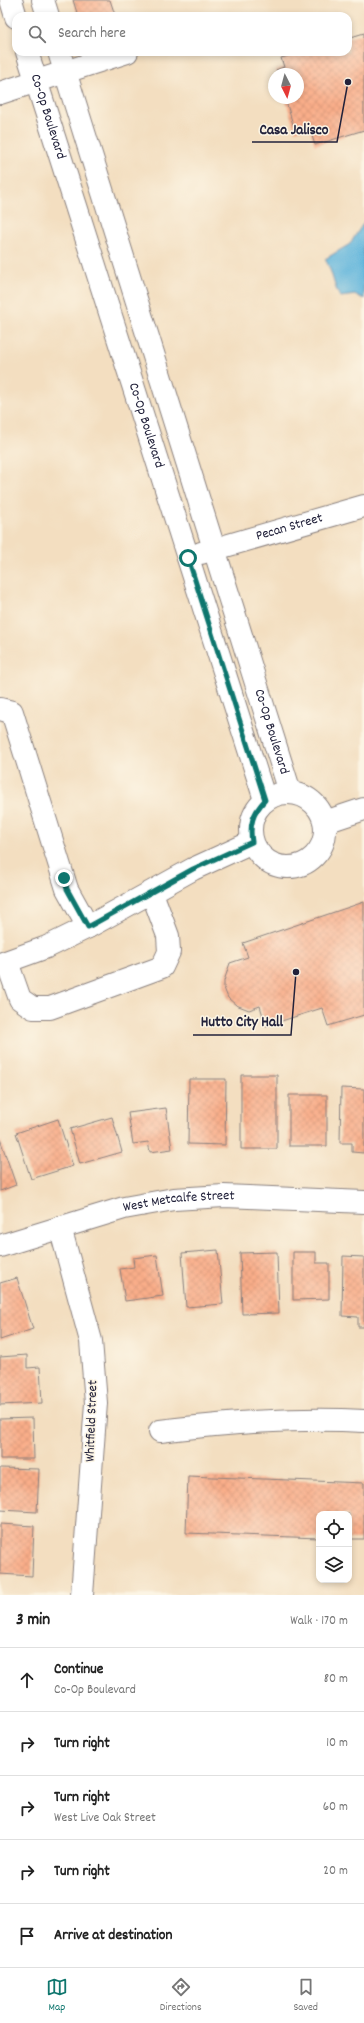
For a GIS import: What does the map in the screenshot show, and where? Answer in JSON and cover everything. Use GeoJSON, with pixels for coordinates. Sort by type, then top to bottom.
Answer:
{"type":"FeatureCollection","features":[{"type":"Feature","properties":{"kind":"street"},"geometry":{"type":"LineString","coordinates":[[11,0],[15,12]]}},
{"type":"Feature","properties":{"kind":"street"},"geometry":{"type":"LineString","coordinates":[[43,0],[47,12]]}},
{"type":"Feature","properties":{"kind":"street","name":"Co-Op Boulevard"},"geometry":{"type":"LineString","coordinates":[[28,56],[265,800]]}},
{"type":"Feature","properties":{"kind":"street"},"geometry":{"type":"LineString","coordinates":[[0,93],[36,81],[62,62],[101,56]]}},
{"type":"Feature","properties":{"kind":"street","name":"Co-Op Boulevard"},"geometry":{"type":"LineString","coordinates":[[62,62],[290,792]]}},
{"type":"Feature","properties":{"kind":"street","name":"Pecan Street"},"geometry":{"type":"LineString","coordinates":[[188,558],[214,549],[364,506]]}},
{"type":"Feature","properties":{"kind":"street"},"geometry":{"type":"LineString","coordinates":[[0,709],[12,712],[67,889],[88,927]]}},
{"type":"Feature","properties":{"kind":"street"},"geometry":{"type":"LineString","coordinates":[[290,792],[302,795],[313,801],[321,810],[325,822],[326,835],[322,846],[314,857],[304,864],[292,867],[273,864],[258,853],[252,842],[250,830],[252,818],[257,808],[265,800],[273,795],[290,792]]}},
{"type":"Feature","properties":{"kind":"street"},"geometry":{"type":"LineString","coordinates":[[325,822],[364,809]]}},
{"type":"Feature","properties":{"kind":"street"},"geometry":{"type":"LineString","coordinates":[[152,893],[168,936],[169,952],[162,967],[50,1008],[33,1008],[20,999],[4,963],[47,947],[88,927],[193,869],[252,842]]}},
{"type":"Feature","properties":{"kind":"street","name":"West Metcalfe Street"},"geometry":{"type":"LineString","coordinates":[[0,1246],[124,1208],[174,1198],[224,1196],[364,1202]]}},
{"type":"Feature","properties":{"kind":"street","name":"Whitfield Street"},"geometry":{"type":"LineString","coordinates":[[60,1227],[91,1341],[96,1403],[82,1595]]}},
{"type":"Feature","properties":{"kind":"street"},"geometry":{"type":"LineString","coordinates":[[160,1431],[241,1422],[328,1419],[364,1421]]}},
{"type":"Feature","properties":{"kind":"water"},"geometry":{"type":"Polygon","coordinates":[[[364,222],[364,299],[356,295],[340,297],[325,259],[350,244],[364,222]]]}},
{"type":"Feature","properties":{"kind":"building"},"geometry":{"type":"Polygon","coordinates":[[[73,0],[110,0],[114,12],[77,12],[73,0]]]}},
{"type":"Feature","properties":{"kind":"building"},"geometry":{"type":"Polygon","coordinates":[[[364,33],[364,130],[315,145],[309,127],[295,131],[287,104],[304,104],[304,68],[281,68],[284,67],[281,58],[288,56],[352,56],[352,37],[364,33]]]}},
{"type":"Feature","properties":{"kind":"building"},"geometry":{"type":"Polygon","coordinates":[[[364,902],[364,1015],[328,1026],[322,1008],[266,1026],[260,1006],[249,1010],[236,1005],[228,998],[224,988],[224,981],[230,963],[248,957],[243,943],[364,902]]]}},
{"type":"Feature","properties":{"kind":"building"},"geometry":{"type":"Polygon","coordinates":[[[241,1075],[277,1075],[277,1149],[241,1149],[241,1075]]]}},
{"type":"Feature","properties":{"kind":"building"},"geometry":{"type":"Polygon","coordinates":[[[189,1079],[226,1079],[225,1145],[188,1144],[189,1079]]]}},
{"type":"Feature","properties":{"kind":"building"},"geometry":{"type":"Polygon","coordinates":[[[341,1088],[364,1089],[364,1153],[352,1152],[352,1143],[340,1143],[341,1088]]]}},
{"type":"Feature","properties":{"kind":"building"},"geometry":{"type":"Polygon","coordinates":[[[289,1095],[327,1095],[327,1146],[289,1146],[289,1095]]]}},
{"type":"Feature","properties":{"kind":"building"},"geometry":{"type":"Polygon","coordinates":[[[166,1108],[172,1149],[150,1152],[148,1142],[133,1144],[128,1113],[166,1108]]]}},
{"type":"Feature","properties":{"kind":"building"},"geometry":{"type":"Polygon","coordinates":[[[112,1117],[122,1152],[80,1164],[70,1129],[112,1117]]]}},
{"type":"Feature","properties":{"kind":"building"},"geometry":{"type":"Polygon","coordinates":[[[58,1119],[73,1166],[31,1179],[16,1133],[58,1119]]]}},
{"type":"Feature","properties":{"kind":"building"},"geometry":{"type":"Polygon","coordinates":[[[0,1139],[16,1185],[0,1191],[0,1139]]]}},
{"type":"Feature","properties":{"kind":"building"},"geometry":{"type":"Polygon","coordinates":[[[218,1250],[223,1304],[186,1307],[182,1253],[218,1250]]]}},
{"type":"Feature","properties":{"kind":"building"},"geometry":{"type":"Polygon","coordinates":[[[277,1252],[279,1313],[242,1314],[240,1253],[277,1252]]]}},
{"type":"Feature","properties":{"kind":"building"},"geometry":{"type":"Polygon","coordinates":[[[293,1252],[316,1252],[316,1263],[329,1263],[329,1299],[293,1300],[293,1252]]]}},
{"type":"Feature","properties":{"kind":"building"},"geometry":{"type":"Polygon","coordinates":[[[157,1255],[163,1296],[125,1301],[120,1269],[134,1267],[133,1258],[157,1255]]]}},
{"type":"Feature","properties":{"kind":"building"},"geometry":{"type":"Polygon","coordinates":[[[343,1256],[364,1257],[364,1327],[358,1327],[358,1317],[342,1316],[343,1256]]]}},
{"type":"Feature","properties":{"kind":"building"},"geometry":{"type":"Polygon","coordinates":[[[17,1278],[33,1329],[0,1340],[0,1283],[17,1278]]]}},
{"type":"Feature","properties":{"kind":"building"},"geometry":{"type":"Polygon","coordinates":[[[27,1355],[27,1368],[40,1367],[42,1403],[0,1405],[0,1357],[27,1355]]]}},
{"type":"Feature","properties":{"kind":"building"},"geometry":{"type":"Polygon","coordinates":[[[33,1418],[34,1459],[0,1459],[0,1419],[33,1418]]]}},
{"type":"Feature","properties":{"kind":"building"},"geometry":{"type":"Polygon","coordinates":[[[0,1468],[39,1469],[37,1512],[0,1510],[0,1468]]]}},
{"type":"Feature","properties":{"kind":"building"},"geometry":{"type":"Polygon","coordinates":[[[188,1476],[364,1483],[364,1539],[352,1539],[352,1511],[316,1511],[316,1538],[186,1533],[188,1476]]]}},
{"type":"Feature","properties":{"kind":"building"},"geometry":{"type":"Polygon","coordinates":[[[0,1524],[34,1526],[32,1576],[0,1574],[0,1524]]]}},
{"type":"Feature","properties":{"kind":"place","name":"Casa Jalisco"},"geometry":{"type":"Point","coordinates":[348,82]}},
{"type":"Feature","properties":{"kind":"place","name":"Hutto City Hall"},"geometry":{"type":"Point","coordinates":[296,972]}},
{"type":"Feature","properties":{"kind":"route"},"geometry":{"type":"LineString","coordinates":[[64,878],[67,889],[88,927],[193,869],[252,842],[250,830],[252,818],[257,808],[265,800],[188,558]]}}]}
